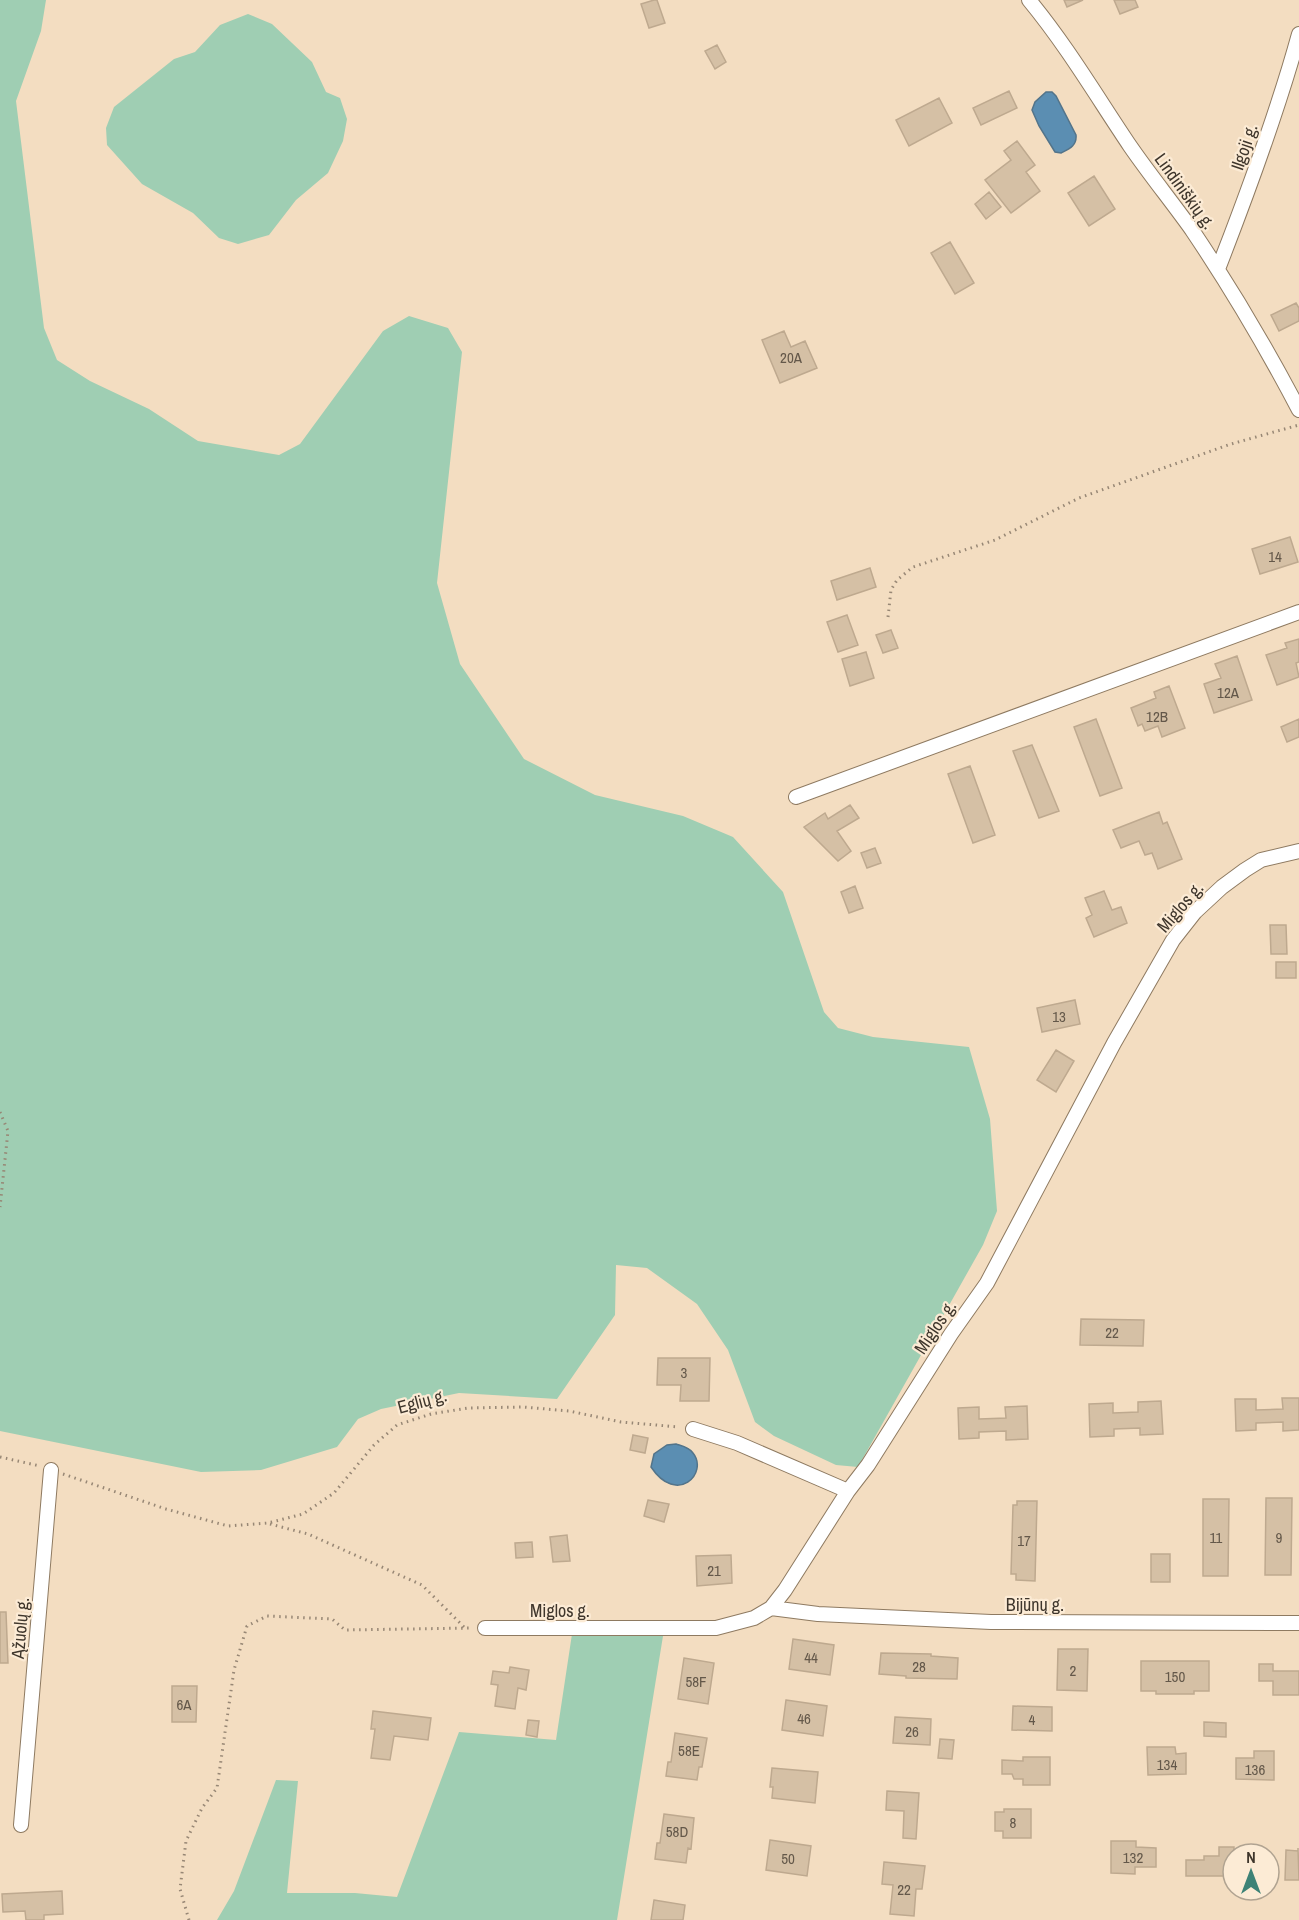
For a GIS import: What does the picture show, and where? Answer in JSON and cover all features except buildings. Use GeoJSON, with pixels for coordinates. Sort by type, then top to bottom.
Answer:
{"type":"FeatureCollection","features":[{"type":"Feature","properties":{"kind":"street","name":"Lindiniškių g."},"geometry":{"type":"LineString","coordinates":[[1029,0],[1077,64],[1131,146],[1218,269],[1299,410]]}},
{"type":"Feature","properties":{"kind":"street","name":"Ilgoji g."},"geometry":{"type":"LineString","coordinates":[[1218,269],[1255,174],[1299,34]]}},
{"type":"Feature","properties":{"kind":"street"},"geometry":{"type":"LineString","coordinates":[[796,797],[1299,612]]}},
{"type":"Feature","properties":{"kind":"street","name":"Miglos g."},"geometry":{"type":"LineString","coordinates":[[484,1628],[716,1628],[754,1618],[771,1608],[987,1283],[1114,1043],[1173,940],[1195,912],[1245,870],[1261,860],[1299,851]]}},
{"type":"Feature","properties":{"kind":"street"},"geometry":{"type":"LineString","coordinates":[[693,1429],[737,1443],[848,1491]]}},
{"type":"Feature","properties":{"kind":"street","name":"Ąžuolų g."},"geometry":{"type":"LineString","coordinates":[[21,1825],[44,1467]]}},
{"type":"Feature","properties":{"kind":"street","name":"Bijūnų g."},"geometry":{"type":"LineString","coordinates":[[771,1608],[818,1614],[991,1622],[1299,1623]]}},
{"type":"Feature","properties":{"kind":"path"},"geometry":{"type":"LineString","coordinates":[[888,617],[891,590],[897,580],[913,567],[995,540],[1079,498],[1231,444],[1299,425]]}},
{"type":"Feature","properties":{"kind":"path"},"geometry":{"type":"LineString","coordinates":[[0,1112],[8,1131],[0,1207]]}},
{"type":"Feature","properties":{"kind":"path","name":"Eglių g."},"geometry":{"type":"LineString","coordinates":[[0,1457],[44,1467],[166,1509],[228,1526],[268,1523],[303,1514],[334,1494],[374,1445],[397,1425],[431,1414],[468,1408],[523,1407],[569,1411],[621,1422],[693,1429]]}},
{"type":"Feature","properties":{"kind":"path"},"geometry":{"type":"LineString","coordinates":[[268,1523],[308,1534],[422,1585],[465,1629]]}},
{"type":"Feature","properties":{"kind":"path"},"geometry":{"type":"LineString","coordinates":[[189,1920],[180,1889],[186,1841],[202,1808],[217,1788],[234,1670],[247,1626],[267,1616],[332,1618],[345,1630],[484,1628]]}},
{"type":"Feature","properties":{"kind":"green space"},"geometry":{"type":"Polygon","coordinates":[[[0,0],[46,0],[41,31],[16,101],[44,328],[57,360],[90,381],[149,409],[198,441],[279,455],[300,444],[383,331],[409,316],[448,328],[462,352],[437,583],[460,664],[524,759],[595,795],[683,816],[733,837],[783,892],[824,1012],[838,1028],[873,1037],[969,1047],[990,1119],[997,1211],[983,1245],[858,1467],[836,1465],[774,1436],[755,1422],[728,1350],[697,1304],[647,1268],[616,1265],[615,1315],[557,1399],[459,1393],[381,1409],[358,1419],[337,1447],[261,1470],[201,1472],[0,1431],[0,0]]]}},
{"type":"Feature","properties":{"kind":"green space"},"geometry":{"type":"Polygon","coordinates":[[[248,14],[272,24],[312,62],[326,92],[340,98],[347,119],[343,141],[328,173],[296,200],[269,235],[238,244],[219,238],[193,213],[142,184],[107,145],[106,128],[114,107],[174,59],[195,52],[220,25],[248,14]]]}},
{"type":"Feature","properties":{"kind":"green space"},"geometry":{"type":"Polygon","coordinates":[[[572,1634],[663,1636],[617,1920],[217,1920],[234,1891],[276,1780],[298,1781],[287,1893],[355,1893],[397,1897],[459,1732],[556,1740],[572,1634]]]}},
{"type":"Feature","properties":{"kind":"water"},"geometry":{"type":"Polygon","coordinates":[[[1046,92],[1052,92],[1056,96],[1076,135],[1074,144],[1061,153],[1055,152],[1032,110],[1035,102],[1046,92]]]}},
{"type":"Feature","properties":{"kind":"water"},"geometry":{"type":"Polygon","coordinates":[[[676,1444],[690,1449],[697,1461],[694,1477],[680,1485],[671,1484],[661,1478],[651,1467],[654,1454],[667,1445],[676,1444]]]}}]}
